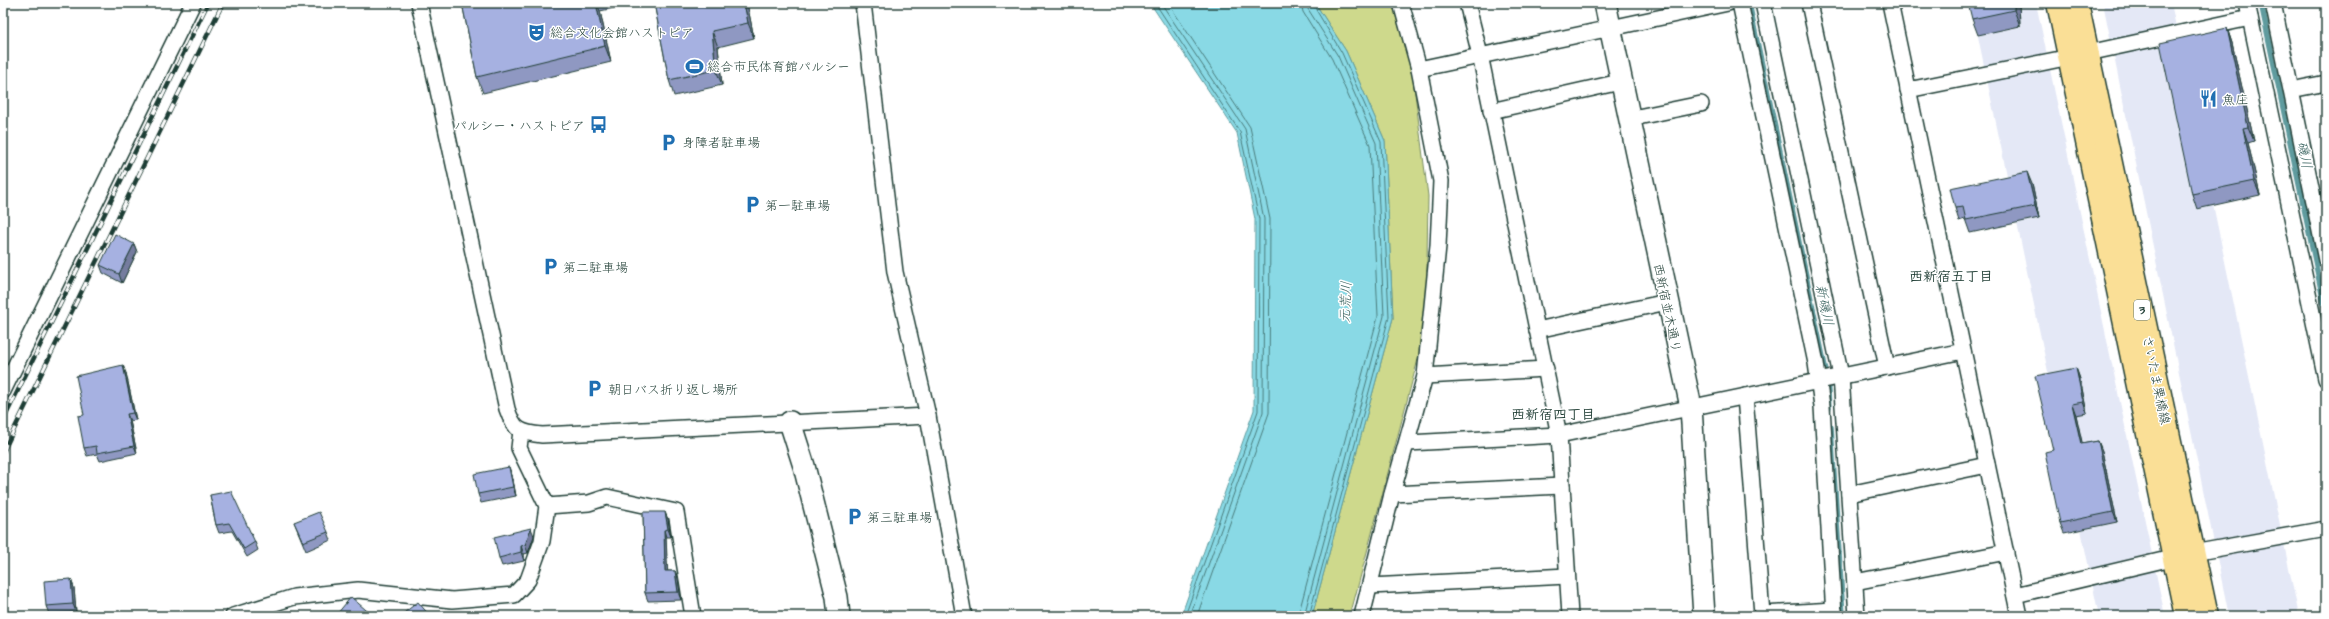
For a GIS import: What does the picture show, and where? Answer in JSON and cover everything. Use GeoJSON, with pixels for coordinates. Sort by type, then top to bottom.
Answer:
{"type":"FeatureCollection","features":[{"type":"Feature","properties":{"kind":"main road","name":"さいたま栗橋線"},"geometry":{"type":"LineString","coordinates":[[2058,3],[2079,55]]}},
{"type":"Feature","properties":{"kind":"main road","name":"さいたま栗橋線"},"geometry":{"type":"LineString","coordinates":[[2077,3],[2079,55],[2184,556],[2207,616]]}},
{"type":"Feature","properties":{"kind":"main road","name":"さいたま栗橋線"},"geometry":{"type":"LineString","coordinates":[[2184,556],[2186,616]]}},
{"type":"Feature","properties":{"kind":"street"},"geometry":{"type":"LineString","coordinates":[[3,392],[193,3]]}},
{"type":"Feature","properties":{"kind":"street"},"geometry":{"type":"LineString","coordinates":[[419,3],[507,409],[512,423],[521,431],[542,435],[928,416]]}},
{"type":"Feature","properties":{"kind":"street"},"geometry":{"type":"LineString","coordinates":[[863,3],[895,272],[928,416],[964,616]]}},
{"type":"Feature","properties":{"kind":"street"},"geometry":{"type":"LineString","coordinates":[[1362,616],[1392,494],[1408,443],[1426,376],[1438,246],[1441,181],[1419,69],[1401,3]]}},
{"type":"Feature","properties":{"kind":"street"},"geometry":{"type":"LineString","coordinates":[[1468,3],[1559,435],[1570,616]]}},
{"type":"Feature","properties":{"kind":"street","name":"西新宿並木通り"},"geometry":{"type":"LineString","coordinates":[[1604,3],[1667,302],[1691,407],[1704,616]]}},
{"type":"Feature","properties":{"kind":"street"},"geometry":{"type":"LineString","coordinates":[[1419,69],[1728,3]]}},
{"type":"Feature","properties":{"kind":"street"},"geometry":{"type":"LineString","coordinates":[[1740,3],[1818,381],[1834,613],[1762,614],[1746,396]]}},
{"type":"Feature","properties":{"kind":"street"},"geometry":{"type":"LineString","coordinates":[[1763,3],[1841,376],[1857,616]]}},
{"type":"Feature","properties":{"kind":"street"},"geometry":{"type":"LineString","coordinates":[[1809,3],[1887,367]]}},
{"type":"Feature","properties":{"kind":"street"},"geometry":{"type":"LineString","coordinates":[[1890,3],[2019,616]]}},
{"type":"Feature","properties":{"kind":"street"},"geometry":{"type":"LineString","coordinates":[[2247,3],[2326,379]]}},
{"type":"Feature","properties":{"kind":"street"},"geometry":{"type":"LineString","coordinates":[[2272,3],[2322,221],[2326,260]]}},
{"type":"Feature","properties":{"kind":"street"},"geometry":{"type":"LineString","coordinates":[[1908,90],[2250,18]]}},
{"type":"Feature","properties":{"kind":"street"},"geometry":{"type":"LineString","coordinates":[[1491,111],[1620,82]]}},
{"type":"Feature","properties":{"kind":"street"},"geometry":{"type":"LineString","coordinates":[[2291,90],[2326,83]]}},
{"type":"Feature","properties":{"kind":"street"},"geometry":{"type":"LineString","coordinates":[[1628,120],[1701,104]]}},
{"type":"Feature","properties":{"kind":"street"},"geometry":{"type":"LineString","coordinates":[[1536,330],[1667,302]]}},
{"type":"Feature","properties":{"kind":"street"},"geometry":{"type":"LineString","coordinates":[[1408,443],[1559,435],[1963,351]]}},
{"type":"Feature","properties":{"kind":"street"},"geometry":{"type":"LineString","coordinates":[[1426,376],[1546,368]]}},
{"type":"Feature","properties":{"kind":"street"},"geometry":{"type":"LineString","coordinates":[[790,422],[804,466],[837,597],[839,616]]}},
{"type":"Feature","properties":{"kind":"street"},"geometry":{"type":"LineString","coordinates":[[233,616],[294,597],[358,590],[452,600],[514,595],[528,580],[542,541],[547,506],[518,448],[521,431]]}},
{"type":"Feature","properties":{"kind":"street"},"geometry":{"type":"LineString","coordinates":[[1850,494],[1987,465]]}},
{"type":"Feature","properties":{"kind":"street"},"geometry":{"type":"LineString","coordinates":[[1392,494],[1562,486]]}},
{"type":"Feature","properties":{"kind":"street"},"geometry":{"type":"LineString","coordinates":[[547,506],[588,503],[607,497],[676,512],[693,616]]}},
{"type":"Feature","properties":{"kind":"street"},"geometry":{"type":"LineString","coordinates":[[2015,595],[2184,556],[2326,529]]}},
{"type":"Feature","properties":{"kind":"street"},"geometry":{"type":"LineString","coordinates":[[1855,582],[2006,552]]}},
{"type":"Feature","properties":{"kind":"street"},"geometry":{"type":"LineString","coordinates":[[1370,586],[1567,576]]}},
{"type":"Feature","properties":{"kind":"shaded area"},"geometry":{"type":"Polygon","coordinates":[[[1971,3],[2036,3],[2165,616],[2099,616],[1971,3]]]}},
{"type":"Feature","properties":{"kind":"shaded area"},"geometry":{"type":"Polygon","coordinates":[[[2103,3],[2171,3],[2299,616],[2229,616],[2103,3]]]}},
{"type":"Feature","properties":{"kind":"green space"},"geometry":{"type":"Polygon","coordinates":[[[1315,3],[1392,3],[1412,70],[1428,196],[1426,329],[1350,616],[1312,616],[1393,318],[1385,141],[1346,51],[1315,3]]]}},
{"type":"Feature","properties":{"kind":"water","name":"元荒川"},"geometry":{"type":"Polygon","coordinates":[[[1150,3],[1315,3],[1346,51],[1385,141],[1393,318],[1312,616],[1181,616],[1254,410],[1255,219],[1237,133],[1150,3]]]}},
{"type":"Feature","properties":{"kind":"building","name":"総合文化会館ハストピア"},"geometry":{"type":"Polygon","coordinates":[[[462,3],[596,3],[605,46],[477,77],[462,3]]]}},
{"type":"Feature","properties":{"kind":"building","name":"総合市民体育館パルシー"},"geometry":{"type":"Polygon","coordinates":[[[654,3],[744,3],[748,23],[712,31],[716,70],[669,80],[654,3]]]}},
{"type":"Feature","properties":{"kind":"building"},"geometry":{"type":"Polygon","coordinates":[[[1968,3],[2014,3],[2014,10],[1972,19],[1968,3]]]}},
{"type":"Feature","properties":{"kind":"building","name":"魚庄"},"geometry":{"type":"Polygon","coordinates":[[[2227,28],[2248,127],[2243,128],[2254,181],[2192,194],[2160,43],[2227,28]]]}},
{"type":"Feature","properties":{"kind":"building"},"geometry":{"type":"Polygon","coordinates":[[[2027,172],[2035,206],[1966,220],[1963,207],[1955,208],[1950,188],[2027,172]]]}},
{"type":"Feature","properties":{"kind":"building"},"geometry":{"type":"Polygon","coordinates":[[[115,234],[134,244],[119,274],[100,265],[115,234]]]}},
{"type":"Feature","properties":{"kind":"building"},"geometry":{"type":"Polygon","coordinates":[[[123,365],[133,413],[127,414],[134,446],[97,453],[96,446],[84,448],[78,416],[84,415],[76,376],[123,365]]]}},
{"type":"Feature","properties":{"kind":"building"},"geometry":{"type":"Polygon","coordinates":[[[2076,368],[2083,402],[2072,404],[2081,444],[2098,441],[2113,512],[2060,523],[2045,452],[2053,450],[2035,376],[2076,368]]]}},
{"type":"Feature","properties":{"kind":"building"},"geometry":{"type":"Polygon","coordinates":[[[509,467],[513,487],[478,494],[474,474],[509,467]]]}},
{"type":"Feature","properties":{"kind":"building"},"geometry":{"type":"Polygon","coordinates":[[[231,491],[255,542],[244,549],[229,523],[216,525],[210,495],[231,491]]]}},
{"type":"Feature","properties":{"kind":"building"},"geometry":{"type":"Polygon","coordinates":[[[319,512],[328,532],[303,542],[294,522],[319,512]]]}},
{"type":"Feature","properties":{"kind":"building"},"geometry":{"type":"Polygon","coordinates":[[[643,512],[665,512],[668,529],[664,530],[665,571],[675,571],[678,592],[645,593],[643,512]]]}},
{"type":"Feature","properties":{"kind":"building"},"geometry":{"type":"Polygon","coordinates":[[[531,528],[525,545],[521,546],[521,552],[499,558],[494,537],[531,528]]]}},
{"type":"Feature","properties":{"kind":"building"},"geometry":{"type":"Polygon","coordinates":[[[71,579],[73,604],[46,606],[44,581],[71,579]]]}},
{"type":"Feature","properties":{"kind":"building"},"geometry":{"type":"Polygon","coordinates":[[[351,597],[373,616],[340,616],[337,614],[351,597]]]}},
{"type":"Feature","properties":{"kind":"building"},"geometry":{"type":"Polygon","coordinates":[[[418,602],[430,616],[400,616],[418,602]]]}},
{"type":"Feature","properties":{"kind":"waterway","name":"新磯川"},"geometry":{"type":"LineString","coordinates":[[1749,3],[1827,376],[1829,408]]}},
{"type":"Feature","properties":{"kind":"waterway","name":"磯川"},"geometry":{"type":"LineString","coordinates":[[2261,3],[2326,313]]}},
{"type":"Feature","properties":{"kind":"waterway","name":"新磯川"},"geometry":{"type":"LineString","coordinates":[[1831,427],[1843,616]]}},
{"type":"Feature","properties":{"kind":"railway"},"geometry":{"type":"LineString","coordinates":[[3,421],[208,3]]}},
{"type":"Feature","properties":{"kind":"railway"},"geometry":{"type":"LineString","coordinates":[[3,452],[223,3]]}},
{"type":"Feature","properties":{"kind":"place","name":"総合文化会館ハストピア"},"geometry":{"type":"Point","coordinates":[537,32]}},
{"type":"Feature","properties":{"kind":"place","name":"総合市民体育館パルシー"},"geometry":{"type":"Point","coordinates":[694,66]}},
{"type":"Feature","properties":{"kind":"place","name":"魚庄"},"geometry":{"type":"Point","coordinates":[2209,99]}},
{"type":"Feature","properties":{"kind":"place","name":"パルシー・ハストピア"},"geometry":{"type":"Point","coordinates":[598,125]}},
{"type":"Feature","properties":{"kind":"place","name":"身障者駐車場"},"geometry":{"type":"Point","coordinates":[669,142]}},
{"type":"Feature","properties":{"kind":"place","name":"第一駐車場"},"geometry":{"type":"Point","coordinates":[752,205]}},
{"type":"Feature","properties":{"kind":"place","name":"第二駐車場"},"geometry":{"type":"Point","coordinates":[550,267]}},
{"type":"Feature","properties":{"kind":"place","name":"朝日バス折り返し場所"},"geometry":{"type":"Point","coordinates":[595,389]}},
{"type":"Feature","properties":{"kind":"place","name":"第三駐車場"},"geometry":{"type":"Point","coordinates":[854,517]}},
{"type":"Feature","properties":{"kind":"district","name":"西新宿五丁目"},"geometry":{"type":"Point","coordinates":[1951,276]}},
{"type":"Feature","properties":{"kind":"district","name":"西新宿四丁目"},"geometry":{"type":"Point","coordinates":[1553,414]}}]}
